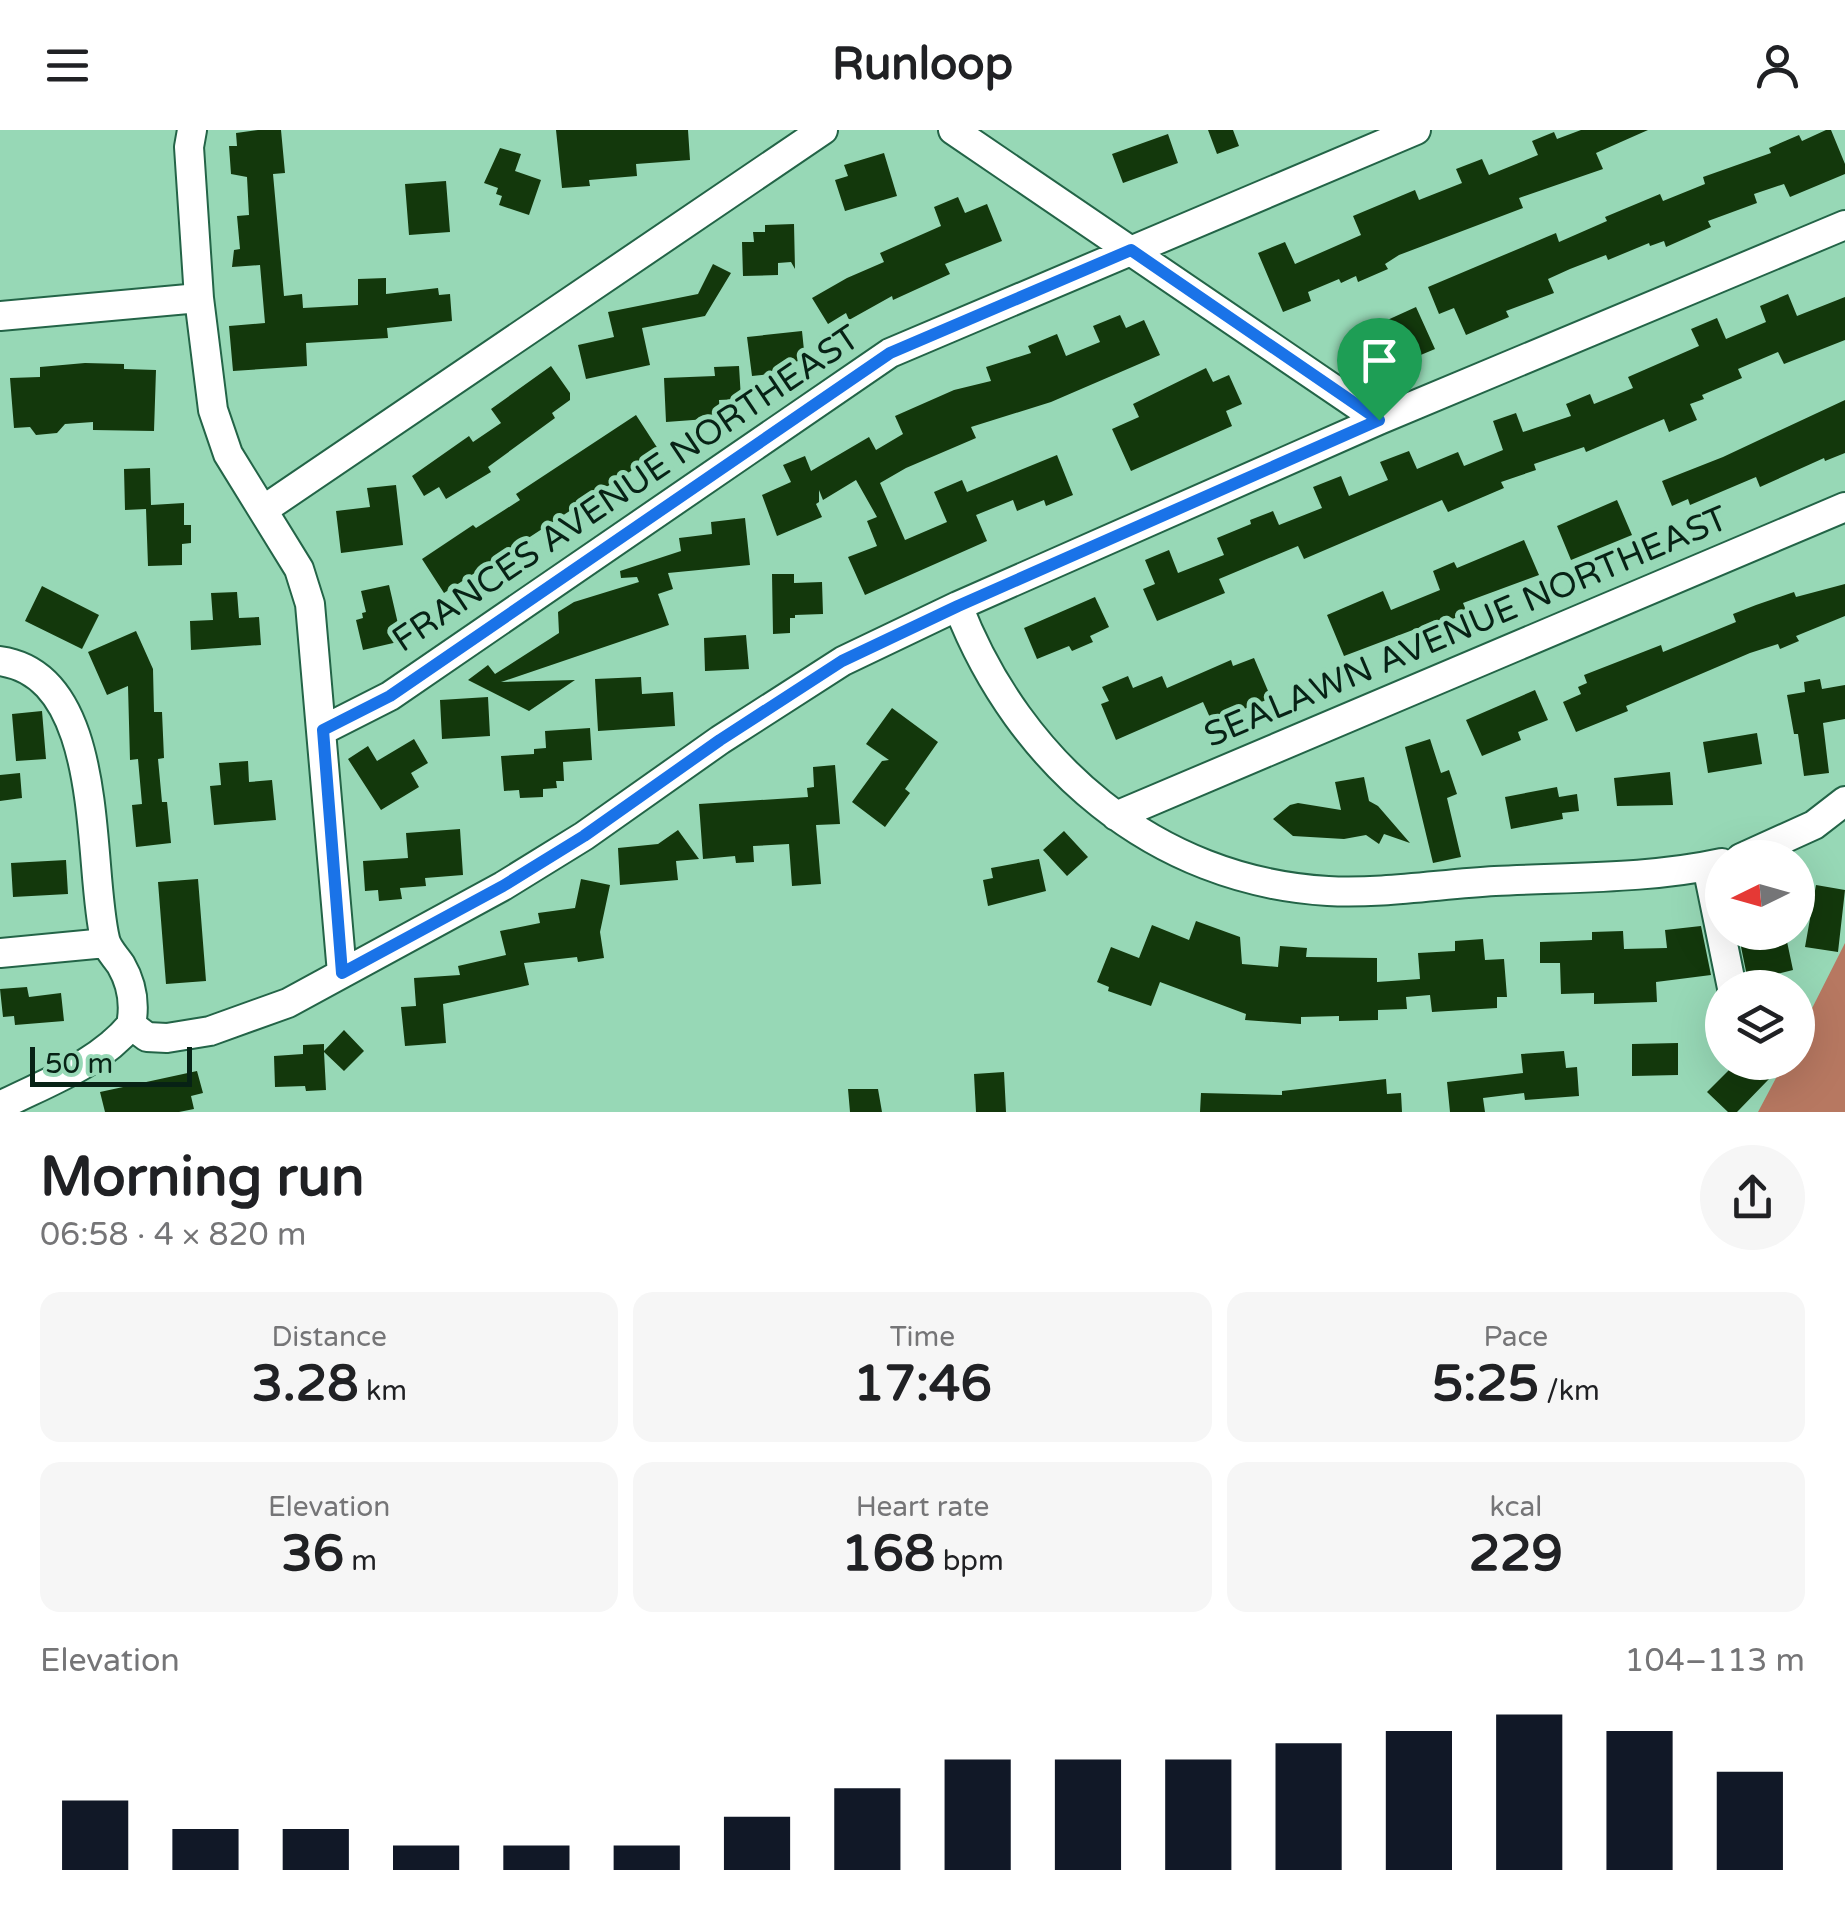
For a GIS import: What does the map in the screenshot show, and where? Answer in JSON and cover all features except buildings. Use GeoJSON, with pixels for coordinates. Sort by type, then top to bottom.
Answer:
{"type":"FeatureCollection","features":[{"type":"Feature","properties":{"kind":"street"},"geometry":{"type":"LineString","coordinates":[[192,130],[199,298],[213,410],[228,454],[300,569],[310,604],[342,973]]}},
{"type":"Feature","properties":{"kind":"street"},"geometry":{"type":"LineString","coordinates":[[263,510],[823,130]]}},
{"type":"Feature","properties":{"kind":"street"},"geometry":{"type":"LineString","coordinates":[[953,130],[1379,420]]}},
{"type":"Feature","properties":{"kind":"street","name":"FRANCES AVENUE NORTHEAST"},"geometry":{"type":"LineString","coordinates":[[323,730],[390,696],[890,353],[1416,130]]}},
{"type":"Feature","properties":{"kind":"street"},"geometry":{"type":"LineString","coordinates":[[131,1025],[147,1037],[166,1038],[210,1030],[288,1003],[503,886],[584,836],[720,740],[842,661],[1379,420],[1845,225]]}},
{"type":"Feature","properties":{"kind":"street"},"geometry":{"type":"LineString","coordinates":[[0,316],[199,298]]}},
{"type":"Feature","properties":{"kind":"street","name":"SEALAWN AVENUE NORTHEAST"},"geometry":{"type":"LineString","coordinates":[[1116,816],[1845,507]]}},
{"type":"Feature","properties":{"kind":"street"},"geometry":{"type":"LineString","coordinates":[[958,606],[982,661],[1027,732],[1082,790],[1159,843],[1214,869],[1253,881],[1331,891],[1705,866]]}},
{"type":"Feature","properties":{"kind":"street"},"geometry":{"type":"LineString","coordinates":[[0,661],[20,667],[44,682],[61,701],[72,726],[89,806],[106,944],[127,977],[134,1006],[131,1025],[113,1045],[79,1067],[0,1106]]}},
{"type":"Feature","properties":{"kind":"street"},"geometry":{"type":"LineString","coordinates":[[1781,840],[1814,825],[1845,801]]}},
{"type":"Feature","properties":{"kind":"street"},"geometry":{"type":"LineString","coordinates":[[0,953],[106,944]]}},
{"type":"Feature","properties":{"kind":"shaded area"},"geometry":{"type":"Polygon","coordinates":[[[1845,943],[1845,1112],[1758,1112],[1775,1080],[1815,1080],[1815,1002],[1845,943]]]}},
{"type":"Feature","properties":{"kind":"route"},"geometry":{"type":"LineString","coordinates":[[1131,250],[1379,420],[842,661],[720,740],[584,836],[503,886],[342,973],[323,730],[390,696],[890,353],[1131,250]]}}]}
